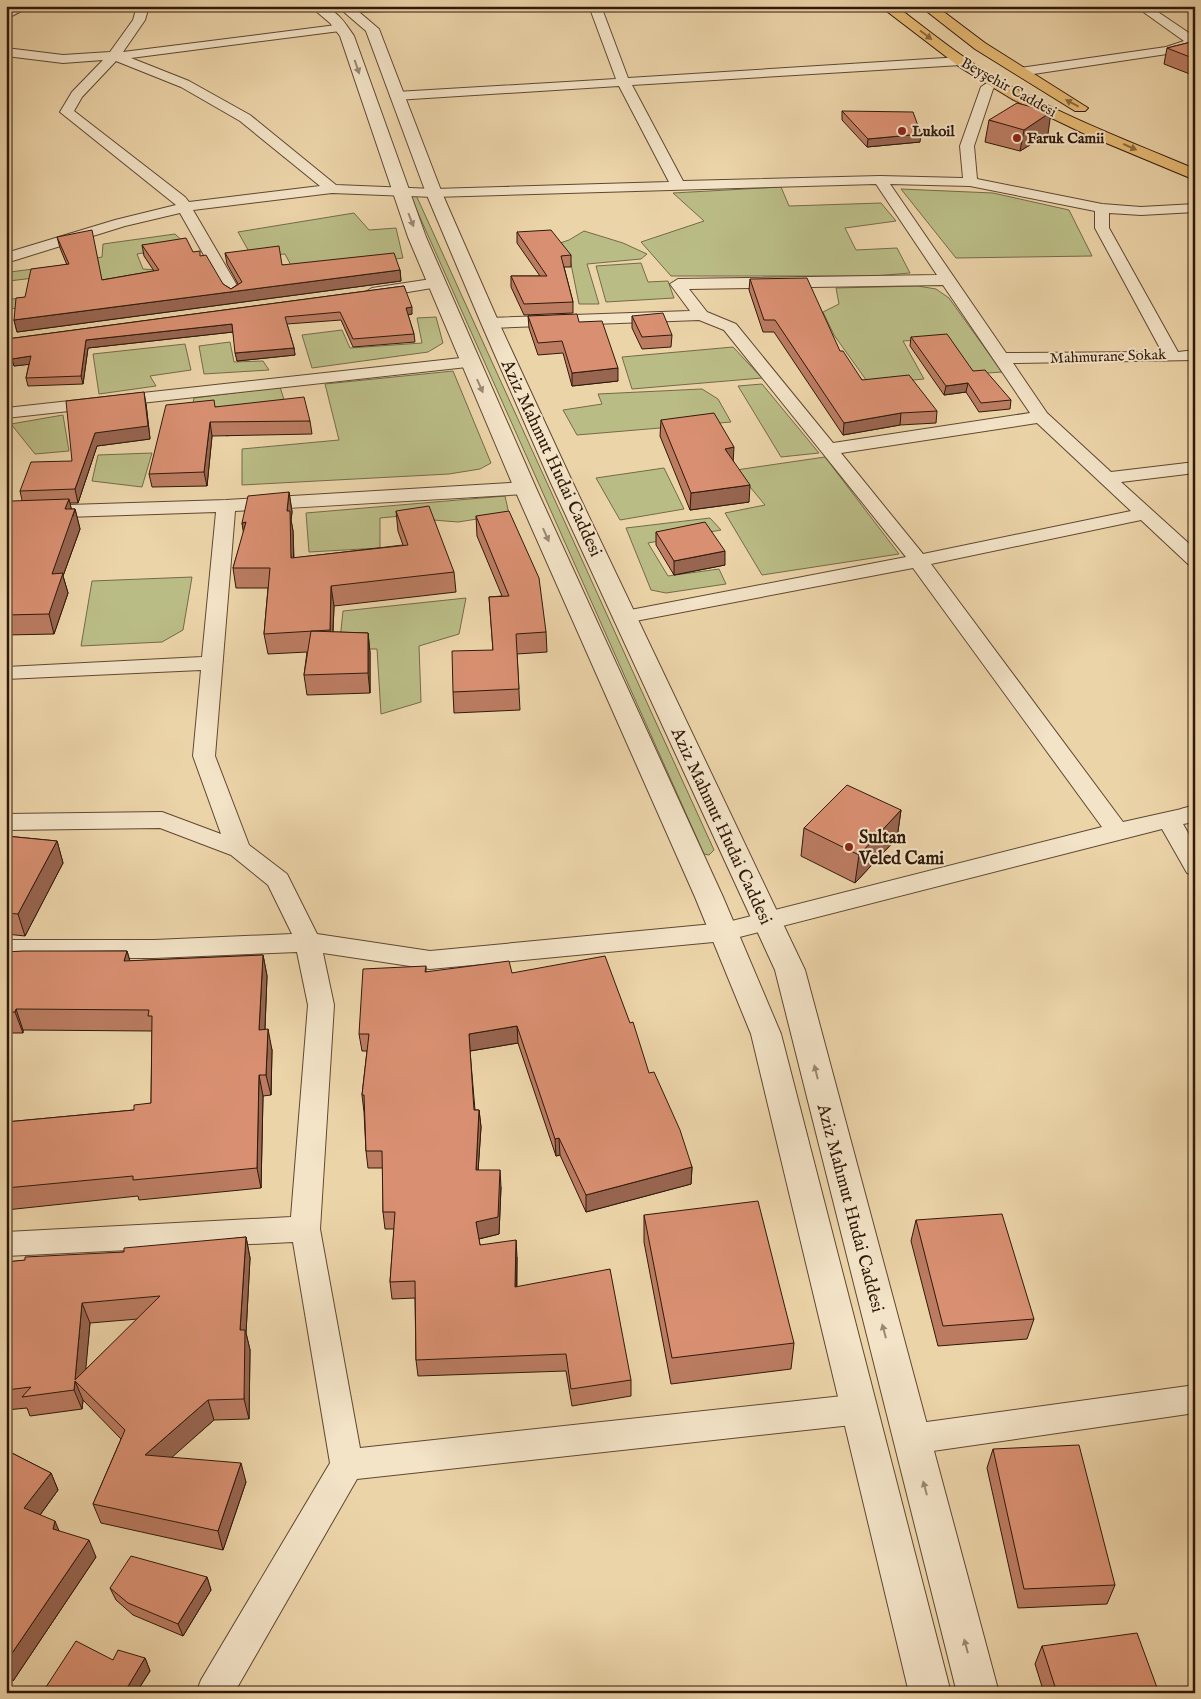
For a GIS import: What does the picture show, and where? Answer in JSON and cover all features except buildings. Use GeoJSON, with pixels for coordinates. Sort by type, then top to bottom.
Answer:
{"type":"FeatureCollection","features":[{"type":"Feature","properties":{"kind":"highway","name":"Beyşehir Caddesi"},"geometry":{"type":"LineString","coordinates":[[887,6],[961,61],[1041,108],[1195,175]]}},
{"type":"Feature","properties":{"kind":"highway","name":"Beyşehir Caddesi"},"geometry":{"type":"LineString","coordinates":[[928,6],[980,46],[1097,117],[1195,162]]}},
{"type":"Feature","properties":{"kind":"highway"},"geometry":{"type":"LineString","coordinates":[[942,6],[953,24]]}},
{"type":"Feature","properties":{"kind":"street"},"geometry":{"type":"LineString","coordinates":[[6,16],[25,6]]}},
{"type":"Feature","properties":{"kind":"street"},"geometry":{"type":"LineString","coordinates":[[143,6],[139,20],[114,56],[77,95],[67,112],[180,200],[186,207],[188,216],[234,294]]}},
{"type":"Feature","properties":{"kind":"street"},"geometry":{"type":"LineString","coordinates":[[6,52],[63,59],[114,56],[338,11],[419,6]]}},
{"type":"Feature","properties":{"kind":"street"},"geometry":{"type":"LineString","coordinates":[[596,6],[624,83],[679,187]]}},
{"type":"Feature","properties":{"kind":"street"},"geometry":{"type":"LineString","coordinates":[[1141,6],[1194,42]]}},
{"type":"Feature","properties":{"kind":"street","name":"Aziz Mahmut Hudai Caddesi"},"geometry":{"type":"LineString","coordinates":[[338,11],[372,29],[434,193],[490,324],[790,970],[978,1693]]}},
{"type":"Feature","properties":{"kind":"street","name":"Aziz Mahmut Hudai Caddesi"},"geometry":{"type":"LineString","coordinates":[[338,11],[400,191],[470,362],[724,932],[766,1034],[861,1408],[930,1693]]}},
{"type":"Feature","properties":{"kind":"street"},"geometry":{"type":"LineString","coordinates":[[1020,72],[1167,50],[1194,42]]}},
{"type":"Feature","properties":{"kind":"street"},"geometry":{"type":"LineString","coordinates":[[114,56],[185,84],[245,118],[332,188]]}},
{"type":"Feature","properties":{"kind":"street"},"geometry":{"type":"LineString","coordinates":[[396,96],[961,61]]}},
{"type":"Feature","properties":{"kind":"street"},"geometry":{"type":"LineString","coordinates":[[970,182],[967,146],[987,87],[994,82]]}},
{"type":"Feature","properties":{"kind":"street"},"geometry":{"type":"LineString","coordinates":[[6,258],[120,223],[186,207],[332,188],[434,193],[880,180],[970,182],[1102,208],[1141,211],[1195,208]]}},
{"type":"Feature","properties":{"kind":"street"},"geometry":{"type":"LineString","coordinates":[[880,180],[1042,417],[1105,478],[1195,560]]}},
{"type":"Feature","properties":{"kind":"street","name":"Mahmurane Sokak"},"geometry":{"type":"LineString","coordinates":[[1000,358],[1173,357],[1102,228],[1102,208]]}},
{"type":"Feature","properties":{"kind":"street"},"geometry":{"type":"LineString","coordinates":[[701,315],[678,284],[947,280]]}},
{"type":"Feature","properties":{"kind":"street"},"geometry":{"type":"LineString","coordinates":[[353,296],[438,283]]}},
{"type":"Feature","properties":{"kind":"street"},"geometry":{"type":"LineString","coordinates":[[490,324],[701,315],[730,327],[918,561],[1117,831]]}},
{"type":"Feature","properties":{"kind":"street"},"geometry":{"type":"LineString","coordinates":[[1173,357],[1195,355]]}},
{"type":"Feature","properties":{"kind":"street"},"geometry":{"type":"LineString","coordinates":[[6,413],[470,362]]}},
{"type":"Feature","properties":{"kind":"street"},"geometry":{"type":"LineString","coordinates":[[829,449],[1042,417]]}},
{"type":"Feature","properties":{"kind":"street"},"geometry":{"type":"LineString","coordinates":[[1105,478],[1195,467]]}},
{"type":"Feature","properties":{"kind":"street"},"geometry":{"type":"LineString","coordinates":[[6,513],[226,506],[525,488]]}},
{"type":"Feature","properties":{"kind":"street"},"geometry":{"type":"LineString","coordinates":[[226,506],[204,756],[239,849]]}},
{"type":"Feature","properties":{"kind":"street"},"geometry":{"type":"LineString","coordinates":[[625,617],[918,561],[1144,514]]}},
{"type":"Feature","properties":{"kind":"street"},"geometry":{"type":"LineString","coordinates":[[6,673],[212,663]]}},
{"type":"Feature","properties":{"kind":"street"},"geometry":{"type":"LineString","coordinates":[[6,949],[154,949],[308,942],[430,960],[724,932],[1117,831],[1187,816],[1195,867]]}},
{"type":"Feature","properties":{"kind":"street"},"geometry":{"type":"LineString","coordinates":[[6,822],[162,820],[239,849],[278,880],[308,942],[321,1005],[305,1229],[347,1465],[214,1693]]}},
{"type":"Feature","properties":{"kind":"street"},"geometry":{"type":"LineString","coordinates":[[6,1244],[305,1229]]}},
{"type":"Feature","properties":{"kind":"street"},"geometry":{"type":"LineString","coordinates":[[912,1439],[1195,1399]]}},
{"type":"Feature","properties":{"kind":"street"},"geometry":{"type":"LineString","coordinates":[[347,1465],[861,1408]]}},
{"type":"Feature","properties":{"kind":"green space"},"geometry":{"type":"Polygon","coordinates":[[[781,187],[789,206],[881,203],[896,221],[845,228],[856,250],[897,248],[910,273],[874,276],[671,276],[641,242],[704,221],[673,193],[781,187]]]}},
{"type":"Feature","properties":{"kind":"green space"},"geometry":{"type":"Polygon","coordinates":[[[901,189],[993,193],[1069,210],[1092,256],[956,258],[901,189]]]}},
{"type":"Feature","properties":{"kind":"green space"},"geometry":{"type":"Polygon","coordinates":[[[410,195],[416,195],[714,850],[709,855],[704,854],[410,195]]]}},
{"type":"Feature","properties":{"kind":"green space"},"geometry":{"type":"Polygon","coordinates":[[[354,213],[369,230],[396,228],[403,258],[294,271],[285,254],[252,257],[238,232],[354,213]]]}},
{"type":"Feature","properties":{"kind":"green space"},"geometry":{"type":"Polygon","coordinates":[[[584,231],[623,243],[647,254],[641,259],[587,264],[599,304],[579,304],[569,254],[560,243],[584,231]]]}},
{"type":"Feature","properties":{"kind":"green space"},"geometry":{"type":"Polygon","coordinates":[[[175,234],[188,246],[137,254],[143,269],[157,270],[60,304],[9,309],[12,299],[91,289],[92,271],[9,281],[10,272],[57,266],[102,257],[103,244],[175,234]]]}},
{"type":"Feature","properties":{"kind":"green space"},"geometry":{"type":"Polygon","coordinates":[[[641,263],[648,282],[668,281],[674,298],[606,302],[596,266],[641,263]]]}},
{"type":"Feature","properties":{"kind":"green space"},"geometry":{"type":"Polygon","coordinates":[[[918,286],[936,289],[949,298],[1002,372],[973,374],[947,338],[903,341],[924,379],[869,384],[834,335],[823,312],[839,304],[836,288],[918,286]]]}},
{"type":"Feature","properties":{"kind":"green space"},"geometry":{"type":"Polygon","coordinates":[[[436,317],[443,343],[428,352],[312,368],[302,335],[342,330],[350,348],[422,343],[417,318],[436,317]]]}},
{"type":"Feature","properties":{"kind":"green space"},"geometry":{"type":"Polygon","coordinates":[[[230,342],[234,362],[263,361],[269,370],[204,374],[199,346],[230,342]]]}},
{"type":"Feature","properties":{"kind":"green space"},"geometry":{"type":"Polygon","coordinates":[[[185,344],[191,370],[150,376],[156,386],[99,394],[93,354],[185,344]]]}},
{"type":"Feature","properties":{"kind":"green space"},"geometry":{"type":"Polygon","coordinates":[[[733,347],[762,378],[632,389],[622,357],[733,347]]]}},
{"type":"Feature","properties":{"kind":"green space"},"geometry":{"type":"Polygon","coordinates":[[[453,371],[491,463],[480,469],[449,474],[242,485],[242,449],[339,440],[325,384],[453,371]]]}},
{"type":"Feature","properties":{"kind":"green space"},"geometry":{"type":"Polygon","coordinates":[[[762,384],[819,453],[781,457],[738,386],[762,384]]]}},
{"type":"Feature","properties":{"kind":"green space"},"geometry":{"type":"Polygon","coordinates":[[[280,387],[287,409],[248,433],[226,436],[221,408],[191,414],[194,398],[280,387]]]}},
{"type":"Feature","properties":{"kind":"green space"},"geometry":{"type":"Polygon","coordinates":[[[702,389],[718,399],[731,422],[577,435],[563,410],[602,404],[598,394],[702,389]]]}},
{"type":"Feature","properties":{"kind":"green space"},"geometry":{"type":"Polygon","coordinates":[[[63,415],[69,451],[35,454],[11,424],[63,415]]]}},
{"type":"Feature","properties":{"kind":"green space"},"geometry":{"type":"Polygon","coordinates":[[[152,453],[142,487],[92,481],[98,455],[152,453]]]}},
{"type":"Feature","properties":{"kind":"green space"},"geometry":{"type":"Polygon","coordinates":[[[825,457],[899,554],[762,575],[725,513],[765,505],[736,470],[825,457]]]}},
{"type":"Feature","properties":{"kind":"green space"},"geometry":{"type":"Polygon","coordinates":[[[664,468],[684,509],[620,520],[596,478],[664,468]]]}},
{"type":"Feature","properties":{"kind":"green space"},"geometry":{"type":"Polygon","coordinates":[[[505,496],[509,514],[458,522],[433,520],[422,514],[380,518],[380,548],[309,552],[306,513],[505,496]]]}},
{"type":"Feature","properties":{"kind":"green space"},"geometry":{"type":"Polygon","coordinates":[[[710,518],[721,530],[648,543],[668,576],[719,569],[726,584],[666,593],[651,590],[626,528],[710,518]]]}},
{"type":"Feature","properties":{"kind":"green space"},"geometry":{"type":"Polygon","coordinates":[[[192,577],[183,630],[162,642],[81,646],[92,581],[192,577]]]}},
{"type":"Feature","properties":{"kind":"green space"},"geometry":{"type":"Polygon","coordinates":[[[466,598],[459,634],[419,646],[421,702],[381,714],[377,649],[339,649],[343,611],[466,598]]]}},
{"type":"Feature","properties":{"kind":"place","name":"Lukoil"},"geometry":{"type":"Point","coordinates":[902,131]}},
{"type":"Feature","properties":{"kind":"place","name":"Faruk Camii"},"geometry":{"type":"Point","coordinates":[1017,138]}},
{"type":"Feature","properties":{"kind":"place","name":"Sultan Veled Cami"},"geometry":{"type":"Point","coordinates":[849,847]}}]}
